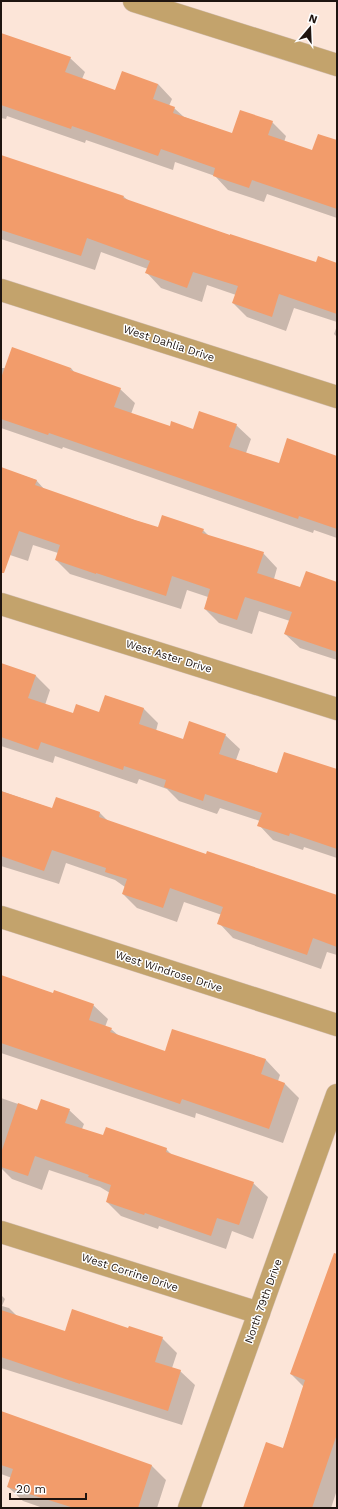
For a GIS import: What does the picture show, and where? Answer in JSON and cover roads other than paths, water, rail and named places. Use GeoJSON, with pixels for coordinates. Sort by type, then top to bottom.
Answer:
{"type":"FeatureCollection","features":[{"type":"Feature","properties":{"kind":"street"},"geometry":{"type":"LineString","coordinates":[[134,1],[337,65]]}},
{"type":"Feature","properties":{"kind":"street","name":"West Dahlia Drive"},"geometry":{"type":"LineString","coordinates":[[1,290],[337,397]]}},
{"type":"Feature","properties":{"kind":"street","name":"West Aster Drive"},"geometry":{"type":"LineString","coordinates":[[1,604],[337,709]]}},
{"type":"Feature","properties":{"kind":"street","name":"West Windrose Drive"},"geometry":{"type":"LineString","coordinates":[[1,918],[337,1025]]}},
{"type":"Feature","properties":{"kind":"street","name":"North 79th Drive"},"geometry":{"type":"LineString","coordinates":[[189,1508],[337,1094]]}},
{"type":"Feature","properties":{"kind":"street","name":"West Corrine Drive"},"geometry":{"type":"LineString","coordinates":[[1,1232],[259,1313]]}}]}
